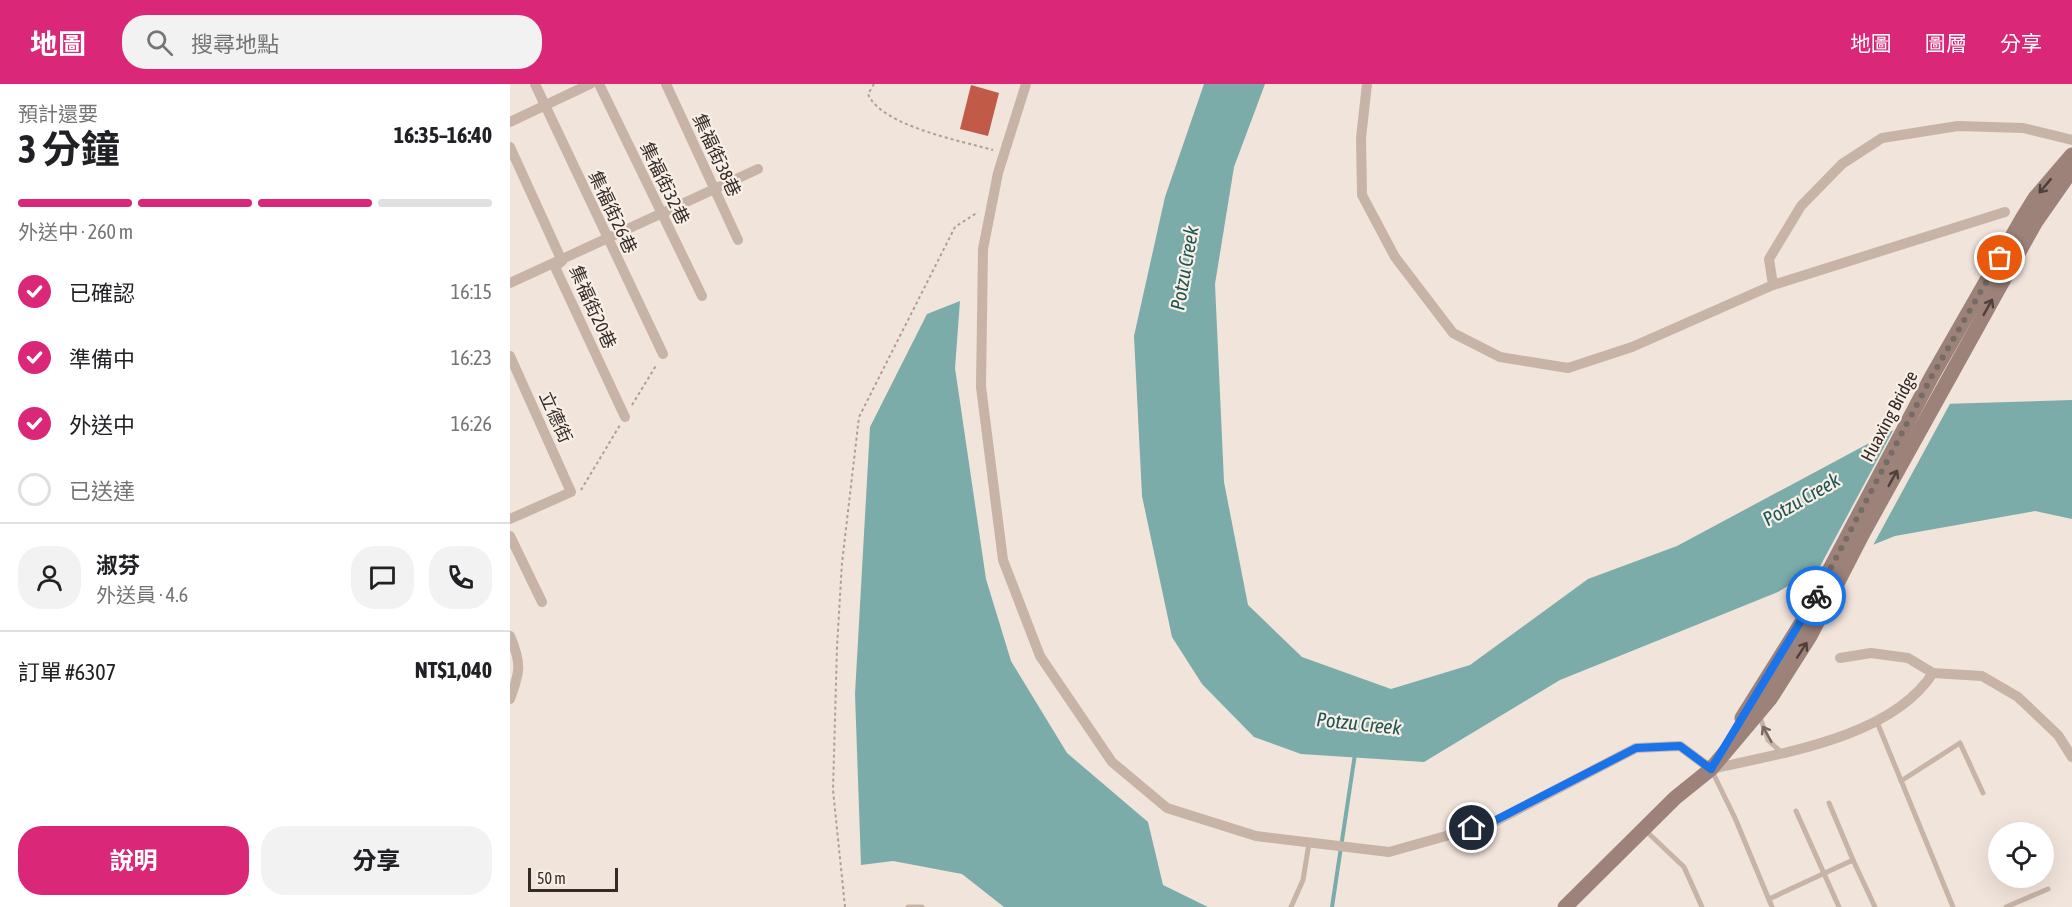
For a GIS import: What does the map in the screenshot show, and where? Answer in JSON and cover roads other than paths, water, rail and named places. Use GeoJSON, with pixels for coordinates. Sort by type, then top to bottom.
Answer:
{"type":"FeatureCollection","features":[{"type":"Feature","properties":{"kind":"street","name":"集福街26巷"},"geometry":{"type":"LineString","coordinates":[[535,84],[663,354]]}},
{"type":"Feature","properties":{"kind":"street"},"geometry":{"type":"LineString","coordinates":[[510,122],[590,84]]}},
{"type":"Feature","properties":{"kind":"street","name":"集福街32巷"},"geometry":{"type":"LineString","coordinates":[[599,84],[702,296]]}},
{"type":"Feature","properties":{"kind":"street","name":"集福街38巷"},"geometry":{"type":"LineString","coordinates":[[666,84],[738,240]]}},
{"type":"Feature","properties":{"kind":"street"},"geometry":{"type":"LineString","coordinates":[[1026,84],[992,202],[983,249],[981,387],[1004,560],[1040,656],[1112,762],[1167,808],[1256,836],[1389,852],[1492,822],[1636,748],[1680,746],[1711,769],[1782,753],[1834,738],[1877,722],[1916,693],[1933,673]]}},
{"type":"Feature","properties":{"kind":"street"},"geometry":{"type":"LineString","coordinates":[[1367,84],[1361,138],[1362,195],[1395,257],[1453,333],[1500,357],[1568,368],[1632,347],[1773,285],[2005,212]]}},
{"type":"Feature","properties":{"kind":"street"},"geometry":{"type":"LineString","coordinates":[[1773,285],[1769,259],[1801,206],[1842,164],[1882,138],[1958,126],[2023,128],[2072,140]]}},
{"type":"Feature","properties":{"kind":"street","name":"集福街20巷"},"geometry":{"type":"LineString","coordinates":[[510,147],[562,261],[555,267],[625,417]]}},
{"type":"Feature","properties":{"kind":"street"},"geometry":{"type":"LineString","coordinates":[[2029,221],[2035,198],[2072,155]]}},
{"type":"Feature","properties":{"kind":"street"},"geometry":{"type":"LineString","coordinates":[[510,284],[758,169]]}},
{"type":"Feature","properties":{"kind":"street"},"geometry":{"type":"LineString","coordinates":[[2029,221],[2072,170]]}},
{"type":"Feature","properties":{"kind":"street","name":"Huaxing Bridge"},"geometry":{"type":"LineString","coordinates":[[1763,697],[1932,376],[2029,221]]}},
{"type":"Feature","properties":{"kind":"street","name":"立德街"},"geometry":{"type":"LineString","coordinates":[[510,356],[571,492],[510,519]]}},
{"type":"Feature","properties":{"kind":"street"},"geometry":{"type":"LineString","coordinates":[[510,536],[542,602]]}},
{"type":"Feature","properties":{"kind":"street"},"geometry":{"type":"LineString","coordinates":[[510,636],[518,655],[520,668],[510,699]]}},
{"type":"Feature","properties":{"kind":"street"},"geometry":{"type":"LineString","coordinates":[[1840,658],[1871,653],[1908,658],[1933,673],[1982,676],[2018,697],[2058,735],[2072,756]]}},
{"type":"Feature","properties":{"kind":"street"},"geometry":{"type":"LineString","coordinates":[[1711,769],[1763,697]]}},
{"type":"Feature","properties":{"kind":"street"},"geometry":{"type":"LineString","coordinates":[[1565,907],[1675,798],[1711,769],[1758,711],[1763,697]]}},
{"type":"Feature","properties":{"kind":"lane"},"geometry":{"type":"LineString","coordinates":[[1758,711],[1768,740],[1782,753]]}},
{"type":"Feature","properties":{"kind":"lane"},"geometry":{"type":"LineString","coordinates":[[1877,722],[1953,907]]}},
{"type":"Feature","properties":{"kind":"lane"},"geometry":{"type":"LineString","coordinates":[[1901,781],[1960,743],[1983,793]]}},
{"type":"Feature","properties":{"kind":"lane"},"geometry":{"type":"LineString","coordinates":[[1711,769],[1735,818],[1772,907]]}},
{"type":"Feature","properties":{"kind":"lane"},"geometry":{"type":"LineString","coordinates":[[1829,803],[1875,907]]}},
{"type":"Feature","properties":{"kind":"lane"},"geometry":{"type":"LineString","coordinates":[[1796,811],[1839,907]]}},
{"type":"Feature","properties":{"kind":"lane"},"geometry":{"type":"LineString","coordinates":[[1644,829],[1684,867],[1702,907]]}},
{"type":"Feature","properties":{"kind":"lane"},"geometry":{"type":"LineString","coordinates":[[1291,907],[1303,880],[1309,843]]}},
{"type":"Feature","properties":{"kind":"lane"},"geometry":{"type":"LineString","coordinates":[[1769,899],[1853,860]]}},
{"type":"Feature","properties":{"kind":"lane"},"geometry":{"type":"LineString","coordinates":[[2006,907],[2048,889]]}},
{"type":"Feature","properties":{"kind":"lane"},"geometry":{"type":"LineString","coordinates":[[2023,900],[2026,907]]}},
{"type":"Feature","properties":{"kind":"lane"},"geometry":{"type":"LineString","coordinates":[[908,907],[922,907]]}},
{"type":"Feature","properties":{"kind":"water","name":"Potzu Creek"},"geometry":{"type":"Polygon","coordinates":[[[1204,84],[1265,84],[1234,167],[1215,284],[1224,482],[1248,605],[1302,657],[1391,689],[1470,665],[1588,579],[1677,546],[1942,404],[2072,400],[2072,519],[2035,511],[1895,536],[1820,566],[1778,592],[1560,680],[1424,762],[1301,754],[1254,737],[1202,684],[1172,637],[1142,496],[1134,336],[1165,197],[1204,84]]]}},
{"type":"Feature","properties":{"kind":"water"},"geometry":{"type":"Polygon","coordinates":[[[960,301],[955,368],[986,579],[1011,661],[1067,753],[1148,822],[1163,885],[1208,907],[1004,907],[962,874],[893,861],[861,865],[855,694],[870,427],[927,314],[960,301]]]}},
{"type":"Feature","properties":{"kind":"waterway"},"geometry":{"type":"LineString","coordinates":[[1332,907],[1355,754]]}}]}
